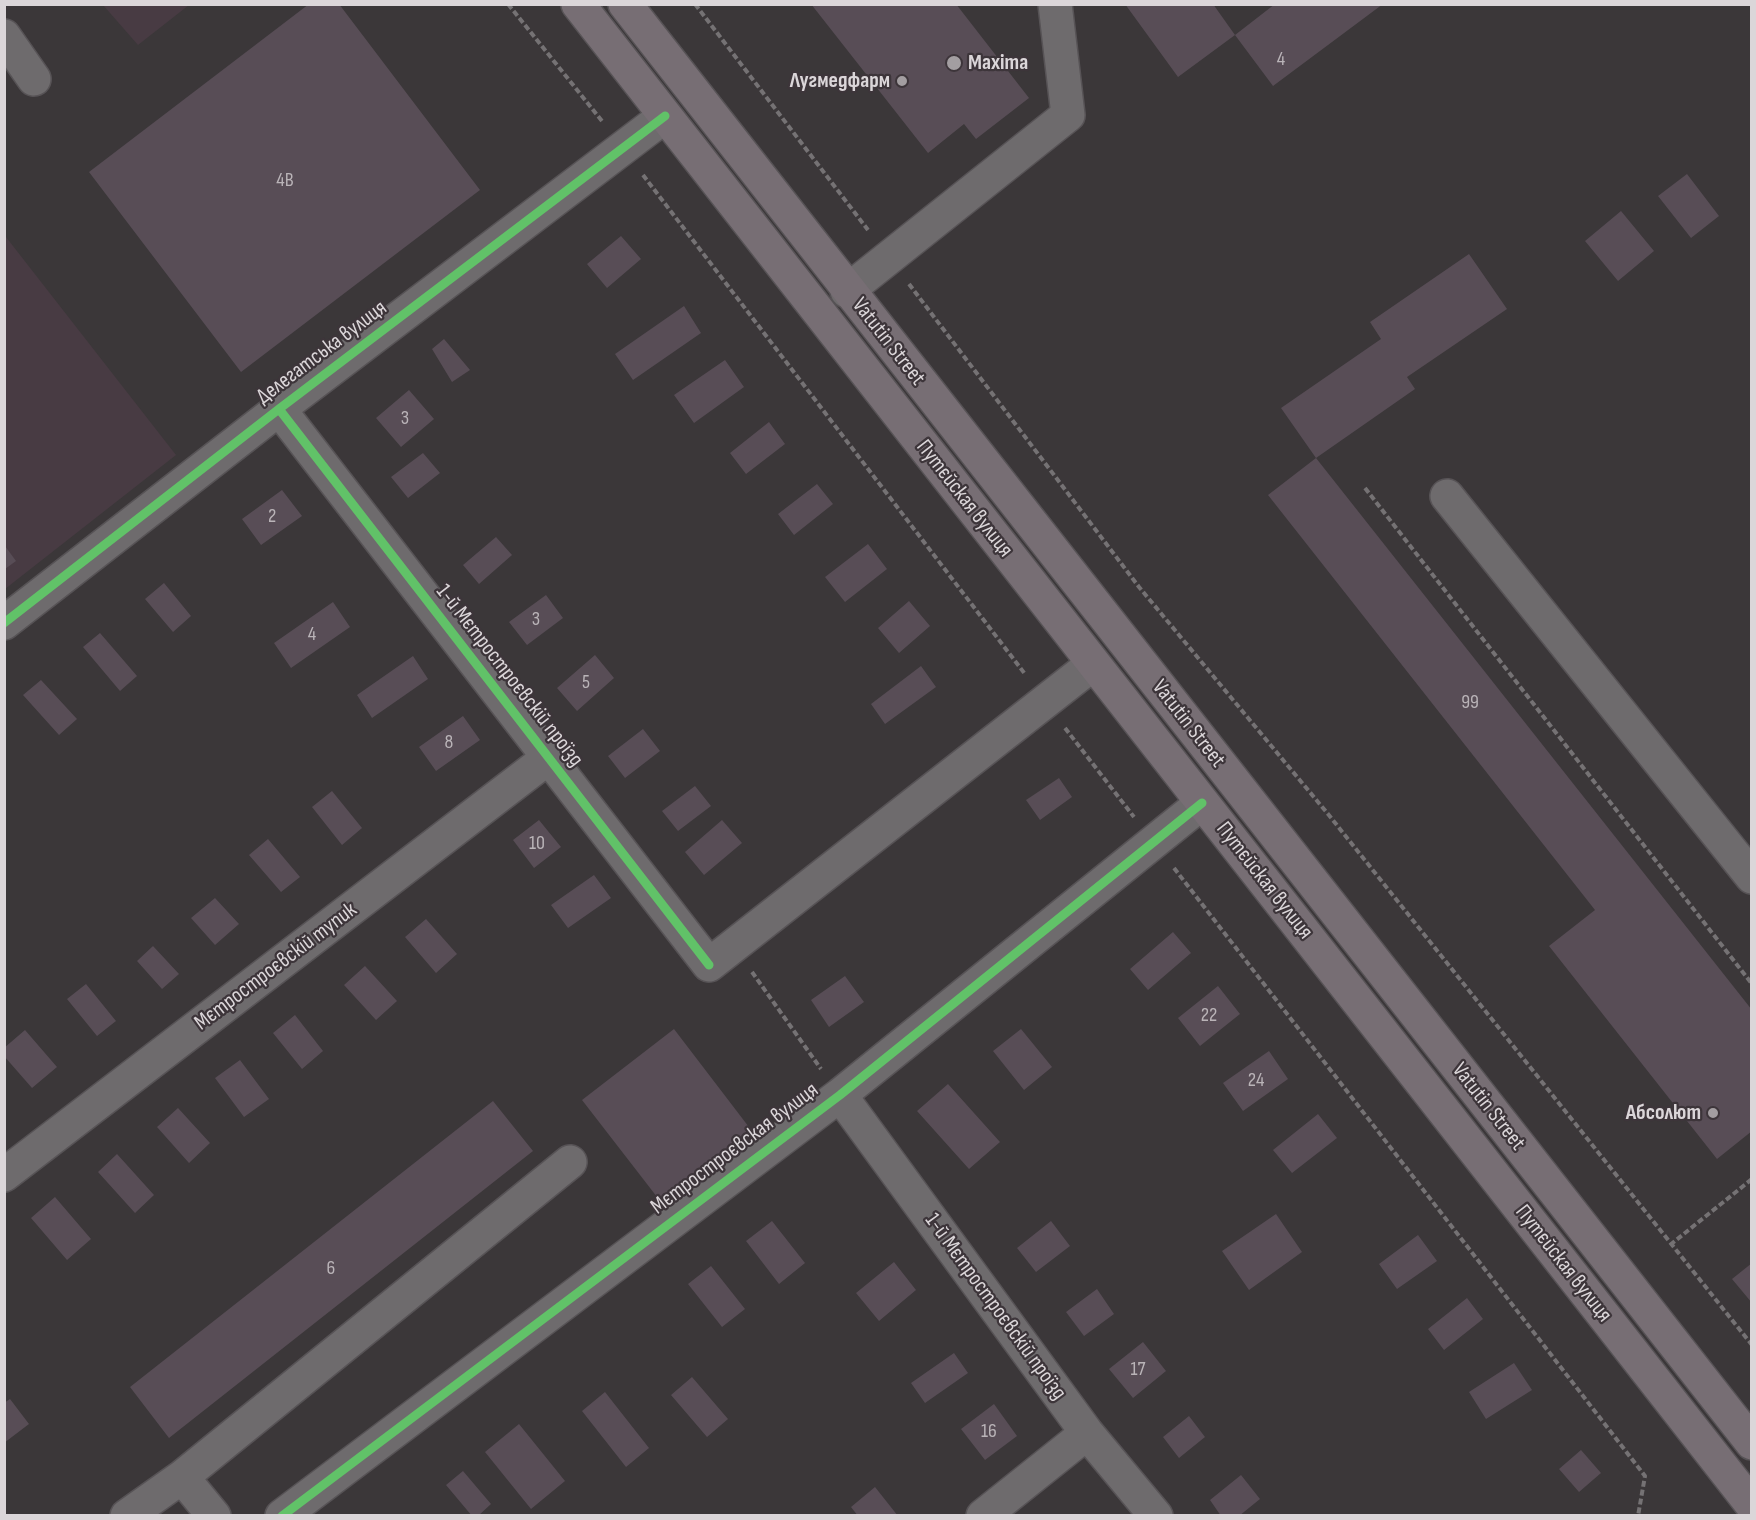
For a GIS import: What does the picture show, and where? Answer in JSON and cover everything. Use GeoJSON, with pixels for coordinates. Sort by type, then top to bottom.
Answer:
{"type":"FeatureCollection","features":[{"type":"Feature","properties":{"kind":"main road"},"geometry":{"type":"LineString","coordinates":[[578,4],[665,116]]}},
{"type":"Feature","properties":{"kind":"main road","name":"Vatutin Street"},"geometry":{"type":"LineString","coordinates":[[625,4],[1752,1443]]}},
{"type":"Feature","properties":{"kind":"main road","name":"Путєйская вулиця"},"geometry":{"type":"LineString","coordinates":[[665,116],[1752,1505]]}},
{"type":"Feature","properties":{"kind":"street"},"geometry":{"type":"LineString","coordinates":[[848,291],[1068,116],[1055,4]]}},
{"type":"Feature","properties":{"kind":"street"},"geometry":{"type":"LineString","coordinates":[[4,36],[34,79]]}},
{"type":"Feature","properties":{"kind":"street","name":"Делегатська вулиця"},"geometry":{"type":"LineString","coordinates":[[4,623],[279,409],[665,116]]}},
{"type":"Feature","properties":{"kind":"street","name":"1-й Мєтростроєвскій проїзд"},"geometry":{"type":"LineString","coordinates":[[279,409],[548,758],[722,956]]}},
{"type":"Feature","properties":{"kind":"street"},"geometry":{"type":"LineString","coordinates":[[1447,496],[1752,877]]}},
{"type":"Feature","properties":{"kind":"street"},"geometry":{"type":"LineString","coordinates":[[722,956],[1094,663]]}},
{"type":"Feature","properties":{"kind":"street","name":"Мєтростроєвскій тупик"},"geometry":{"type":"LineString","coordinates":[[4,1175],[548,758]]}},
{"type":"Feature","properties":{"kind":"street","name":"Мєтростроєвская вулиця"},"geometry":{"type":"LineString","coordinates":[[282,1515],[840,1095],[1152,841],[1202,803]]}},
{"type":"Feature","properties":{"kind":"street","name":"1-й Мєтростроєвскій проїзд"},"geometry":{"type":"LineString","coordinates":[[840,1095],[1087,1433],[1156,1515]]}},
{"type":"Feature","properties":{"kind":"street"},"geometry":{"type":"LineString","coordinates":[[127,1515],[182,1477],[570,1162]]}},
{"type":"Feature","properties":{"kind":"street"},"geometry":{"type":"LineString","coordinates":[[983,1515],[1087,1433]]}},
{"type":"Feature","properties":{"kind":"street"},"geometry":{"type":"LineString","coordinates":[[182,1477],[214,1515]]}},
{"type":"Feature","properties":{"kind":"path"},"geometry":{"type":"LineString","coordinates":[[508,4],[623,148],[1152,841],[1645,1476],[1638,1515]]}},
{"type":"Feature","properties":{"kind":"path"},"geometry":{"type":"LineString","coordinates":[[695,4],[1139,587],[1335,824],[1752,1345]]}},
{"type":"Feature","properties":{"kind":"path"},"geometry":{"type":"LineString","coordinates":[[1365,488],[1752,984]]}},
{"type":"Feature","properties":{"kind":"path"},"geometry":{"type":"LineString","coordinates":[[722,956],[840,1095]]}},
{"type":"Feature","properties":{"kind":"path"},"geometry":{"type":"LineString","coordinates":[[1670,1245],[1752,1179]]}},
{"type":"Feature","properties":{"kind":"shaded area"},"geometry":{"type":"Polygon","coordinates":[[[103,5],[189,5],[138,45],[103,5]]]}},
{"type":"Feature","properties":{"kind":"shaded area"},"geometry":{"type":"Polygon","coordinates":[[[6,237],[176,455],[5,589],[4,239],[6,237]]]}},
{"type":"Feature","properties":{"kind":"building"},"geometry":{"type":"Polygon","coordinates":[[[309,4],[339,4],[480,190],[241,372],[89,172],[309,4]]]}},
{"type":"Feature","properties":{"kind":"building"},"geometry":{"type":"Polygon","coordinates":[[[811,4],[956,4],[1029,98],[976,139],[964,124],[928,153],[811,4]]]}},
{"type":"Feature","properties":{"kind":"building"},"geometry":{"type":"Polygon","coordinates":[[[1125,4],[1213,4],[1235,35],[1178,77],[1125,4]]]}},
{"type":"Feature","properties":{"kind":"building"},"geometry":{"type":"Polygon","coordinates":[[[1275,4],[1383,4],[1273,86],[1235,35],[1275,4]]]}},
{"type":"Feature","properties":{"kind":"building"},"geometry":{"type":"Polygon","coordinates":[[[1687,174],[1719,216],[1691,238],[1658,196],[1687,174]]]}},
{"type":"Feature","properties":{"kind":"building"},"geometry":{"type":"Polygon","coordinates":[[[1621,211],[1654,251],[1618,281],[1585,241],[1621,211]]]}},
{"type":"Feature","properties":{"kind":"building"},"geometry":{"type":"Polygon","coordinates":[[[621,236],[641,259],[607,288],[587,264],[621,236]]]}},
{"type":"Feature","properties":{"kind":"building"},"geometry":{"type":"Polygon","coordinates":[[[1469,254],[1507,309],[1407,377],[1415,389],[1316,458],[1281,408],[1381,339],[1370,322],[1469,254]]]}},
{"type":"Feature","properties":{"kind":"building"},"geometry":{"type":"Polygon","coordinates":[[[684,306],[701,333],[633,380],[615,354],[684,306]]]}},
{"type":"Feature","properties":{"kind":"building"},"geometry":{"type":"Polygon","coordinates":[[[444,339],[470,370],[452,382],[432,349],[444,339]]]}},
{"type":"Feature","properties":{"kind":"building"},"geometry":{"type":"Polygon","coordinates":[[[725,360],[744,387],[694,423],[674,395],[725,360]]]}},
{"type":"Feature","properties":{"kind":"building"},"geometry":{"type":"Polygon","coordinates":[[[409,390],[434,419],[401,447],[376,418],[409,390]]]}},
{"type":"Feature","properties":{"kind":"building"},"geometry":{"type":"Polygon","coordinates":[[[769,422],[785,444],[746,474],[730,453],[769,422]]]}},
{"type":"Feature","properties":{"kind":"building"},"geometry":{"type":"Polygon","coordinates":[[[423,453],[440,473],[408,498],[391,477],[423,453]]]}},
{"type":"Feature","properties":{"kind":"building"},"geometry":{"type":"Polygon","coordinates":[[[1316,458],[1752,1010],[1752,1131],[1717,1159],[1549,946],[1595,910],[1268,495],[1316,458]]]}},
{"type":"Feature","properties":{"kind":"building"},"geometry":{"type":"Polygon","coordinates":[[[817,484],[833,504],[794,535],[778,514],[817,484]]]}},
{"type":"Feature","properties":{"kind":"building"},"geometry":{"type":"Polygon","coordinates":[[[282,490],[302,516],[261,545],[242,519],[282,490]]]}},
{"type":"Feature","properties":{"kind":"building"},"geometry":{"type":"Polygon","coordinates":[[[496,537],[512,555],[479,584],[463,565],[496,537]]]}},
{"type":"Feature","properties":{"kind":"building"},"geometry":{"type":"Polygon","coordinates":[[[868,544],[887,569],[845,602],[825,577],[868,544]]]}},
{"type":"Feature","properties":{"kind":"building"},"geometry":{"type":"Polygon","coordinates":[[[5,546],[16,561],[5,569],[5,546]]]}},
{"type":"Feature","properties":{"kind":"building"},"geometry":{"type":"Polygon","coordinates":[[[164,583],[191,616],[173,632],[145,599],[164,583]]]}},
{"type":"Feature","properties":{"kind":"building"},"geometry":{"type":"Polygon","coordinates":[[[546,595],[563,618],[527,645],[509,622],[546,595]]]}},
{"type":"Feature","properties":{"kind":"building"},"geometry":{"type":"Polygon","coordinates":[[[909,601],[930,626],[899,653],[878,628],[909,601]]]}},
{"type":"Feature","properties":{"kind":"building"},"geometry":{"type":"Polygon","coordinates":[[[333,602],[350,627],[291,668],[274,643],[333,602]]]}},
{"type":"Feature","properties":{"kind":"building"},"geometry":{"type":"Polygon","coordinates":[[[100,633],[137,676],[120,691],[83,647],[100,633]]]}},
{"type":"Feature","properties":{"kind":"building"},"geometry":{"type":"Polygon","coordinates":[[[595,655],[614,678],[577,711],[557,688],[595,655]]]}},
{"type":"Feature","properties":{"kind":"building"},"geometry":{"type":"Polygon","coordinates":[[[413,656],[428,679],[372,718],[357,695],[413,656]]]}},
{"type":"Feature","properties":{"kind":"building"},"geometry":{"type":"Polygon","coordinates":[[[921,666],[936,687],[885,724],[871,704],[921,666]]]}},
{"type":"Feature","properties":{"kind":"building"},"geometry":{"type":"Polygon","coordinates":[[[41,680],[77,719],[59,735],[23,695],[41,680]]]}},
{"type":"Feature","properties":{"kind":"building"},"geometry":{"type":"Polygon","coordinates":[[[463,716],[480,740],[436,771],[419,747],[463,716]]]}},
{"type":"Feature","properties":{"kind":"building"},"geometry":{"type":"Polygon","coordinates":[[[643,729],[660,751],[625,778],[608,756],[643,729]]]}},
{"type":"Feature","properties":{"kind":"building"},"geometry":{"type":"Polygon","coordinates":[[[1059,778],[1072,797],[1040,820],[1026,800],[1059,778]]]}},
{"type":"Feature","properties":{"kind":"building"},"geometry":{"type":"Polygon","coordinates":[[[695,786],[711,806],[678,831],[662,811],[695,786]]]}},
{"type":"Feature","properties":{"kind":"building"},"geometry":{"type":"Polygon","coordinates":[[[332,791],[362,828],[342,845],[312,807],[332,791]]]}},
{"type":"Feature","properties":{"kind":"building"},"geometry":{"type":"Polygon","coordinates":[[[539,820],[561,847],[534,868],[513,840],[539,820]]]}},
{"type":"Feature","properties":{"kind":"building"},"geometry":{"type":"Polygon","coordinates":[[[722,820],[742,843],[704,875],[685,852],[722,820]]]}},
{"type":"Feature","properties":{"kind":"building"},"geometry":{"type":"Polygon","coordinates":[[[268,839],[300,877],[281,892],[249,855],[268,839]]]}},
{"type":"Feature","properties":{"kind":"building"},"geometry":{"type":"Polygon","coordinates":[[[594,875],[611,898],[568,928],[551,905],[594,875]]]}},
{"type":"Feature","properties":{"kind":"building"},"geometry":{"type":"Polygon","coordinates":[[[215,898],[239,924],[215,945],[191,918],[215,898]]]}},
{"type":"Feature","properties":{"kind":"building"},"geometry":{"type":"Polygon","coordinates":[[[426,919],[457,954],[436,973],[405,937],[426,919]]]}},
{"type":"Feature","properties":{"kind":"building"},"geometry":{"type":"Polygon","coordinates":[[[1173,932],[1191,953],[1148,990],[1130,969],[1173,932]]]}},
{"type":"Feature","properties":{"kind":"building"},"geometry":{"type":"Polygon","coordinates":[[[153,946],[179,974],[162,989],[137,961],[153,946]]]}},
{"type":"Feature","properties":{"kind":"building"},"geometry":{"type":"Polygon","coordinates":[[[365,966],[397,1001],[376,1020],[344,985],[365,966]]]}},
{"type":"Feature","properties":{"kind":"building"},"geometry":{"type":"Polygon","coordinates":[[[845,976],[864,1002],[829,1027],[811,1000],[845,976]]]}},
{"type":"Feature","properties":{"kind":"building"},"geometry":{"type":"Polygon","coordinates":[[[86,984],[116,1021],[97,1036],[67,999],[86,984]]]}},
{"type":"Feature","properties":{"kind":"building"},"geometry":{"type":"Polygon","coordinates":[[[1218,986],[1240,1014],[1200,1046],[1178,1018],[1218,986]]]}},
{"type":"Feature","properties":{"kind":"building"},"geometry":{"type":"Polygon","coordinates":[[[295,1015],[323,1051],[302,1069],[273,1033],[295,1015]]]}},
{"type":"Feature","properties":{"kind":"building"},"geometry":{"type":"Polygon","coordinates":[[[674,1029],[755,1135],[664,1206],[582,1100],[674,1029]]]}},
{"type":"Feature","properties":{"kind":"building"},"geometry":{"type":"Polygon","coordinates":[[[1021,1029],[1052,1067],[1024,1090],[993,1051],[1021,1029]]]}},
{"type":"Feature","properties":{"kind":"building"},"geometry":{"type":"Polygon","coordinates":[[[25,1030],[57,1067],[32,1088],[4,1056],[4,1048],[25,1030]]]}},
{"type":"Feature","properties":{"kind":"building"},"geometry":{"type":"Polygon","coordinates":[[[1269,1051],[1288,1079],[1243,1111],[1223,1083],[1269,1051]]]}},
{"type":"Feature","properties":{"kind":"building"},"geometry":{"type":"Polygon","coordinates":[[[240,1060],[269,1099],[244,1117],[215,1078],[240,1060]]]}},
{"type":"Feature","properties":{"kind":"building"},"geometry":{"type":"Polygon","coordinates":[[[948,1084],[1000,1142],[969,1169],[917,1111],[948,1084]]]}},
{"type":"Feature","properties":{"kind":"building"},"geometry":{"type":"Polygon","coordinates":[[[493,1101],[533,1151],[169,1438],[130,1387],[493,1101]]]}},
{"type":"Feature","properties":{"kind":"building"},"geometry":{"type":"Polygon","coordinates":[[[178,1108],[210,1143],[189,1163],[157,1127],[178,1108]]]}},
{"type":"Feature","properties":{"kind":"building"},"geometry":{"type":"Polygon","coordinates":[[[1318,1114],[1337,1138],[1292,1173],[1273,1150],[1318,1114]]]}},
{"type":"Feature","properties":{"kind":"building"},"geometry":{"type":"Polygon","coordinates":[[[117,1154],[154,1195],[135,1213],[98,1172],[117,1154]]]}},
{"type":"Feature","properties":{"kind":"building"},"geometry":{"type":"Polygon","coordinates":[[[55,1197],[91,1239],[67,1260],[31,1218],[55,1197]]]}},
{"type":"Feature","properties":{"kind":"building"},"geometry":{"type":"Polygon","coordinates":[[[1276,1214],[1302,1252],[1249,1290],[1222,1251],[1276,1214]]]}},
{"type":"Feature","properties":{"kind":"building"},"geometry":{"type":"Polygon","coordinates":[[[772,1221],[805,1263],[779,1284],[746,1241],[772,1221]]]}},
{"type":"Feature","properties":{"kind":"building"},"geometry":{"type":"Polygon","coordinates":[[[1051,1221],[1070,1246],[1036,1272],[1017,1248],[1051,1221]]]}},
{"type":"Feature","properties":{"kind":"building"},"geometry":{"type":"Polygon","coordinates":[[[1418,1235],[1437,1261],[1397,1289],[1379,1264],[1418,1235]]]}},
{"type":"Feature","properties":{"kind":"building"},"geometry":{"type":"Polygon","coordinates":[[[894,1262],[916,1290],[879,1321],[856,1293],[894,1262]]]}},
{"type":"Feature","properties":{"kind":"building"},"geometry":{"type":"Polygon","coordinates":[[[1752,1263],[1752,1303],[1732,1279],[1752,1263]]]}},
{"type":"Feature","properties":{"kind":"building"},"geometry":{"type":"Polygon","coordinates":[[[711,1266],[745,1309],[722,1327],[688,1284],[711,1266]]]}},
{"type":"Feature","properties":{"kind":"building"},"geometry":{"type":"Polygon","coordinates":[[[1097,1289],[1114,1314],[1084,1336],[1066,1312],[1097,1289]]]}},
{"type":"Feature","properties":{"kind":"building"},"geometry":{"type":"Polygon","coordinates":[[[1467,1298],[1483,1319],[1444,1350],[1428,1329],[1467,1298]]]}},
{"type":"Feature","properties":{"kind":"building"},"geometry":{"type":"Polygon","coordinates":[[[1143,1342],[1166,1371],[1133,1398],[1109,1369],[1143,1342]]]}},
{"type":"Feature","properties":{"kind":"building"},"geometry":{"type":"Polygon","coordinates":[[[954,1353],[968,1373],[925,1403],[911,1383],[954,1353]]]}},
{"type":"Feature","properties":{"kind":"building"},"geometry":{"type":"Polygon","coordinates":[[[1514,1363],[1532,1390],[1486,1419],[1469,1392],[1514,1363]]]}},
{"type":"Feature","properties":{"kind":"building"},"geometry":{"type":"Polygon","coordinates":[[[692,1377],[728,1419],[707,1437],[671,1395],[692,1377]]]}},
{"type":"Feature","properties":{"kind":"building"},"geometry":{"type":"Polygon","coordinates":[[[605,1392],[649,1448],[626,1467],[582,1411],[605,1392]]]}},
{"type":"Feature","properties":{"kind":"building"},"geometry":{"type":"Polygon","coordinates":[[[10,1399],[29,1424],[4,1443],[4,1403],[10,1399]]]}},
{"type":"Feature","properties":{"kind":"building"},"geometry":{"type":"Polygon","coordinates":[[[994,1404],[1017,1436],[985,1460],[961,1429],[994,1404]]]}},
{"type":"Feature","properties":{"kind":"building"},"geometry":{"type":"Polygon","coordinates":[[[1189,1416],[1205,1437],[1179,1458],[1163,1437],[1189,1416]]]}},
{"type":"Feature","properties":{"kind":"building"},"geometry":{"type":"Polygon","coordinates":[[[519,1424],[565,1481],[531,1509],[485,1452],[519,1424]]]}},
{"type":"Feature","properties":{"kind":"building"},"geometry":{"type":"Polygon","coordinates":[[[1581,1450],[1601,1473],[1579,1492],[1559,1469],[1581,1450]]]}},
{"type":"Feature","properties":{"kind":"building"},"geometry":{"type":"Polygon","coordinates":[[[463,1471],[491,1504],[478,1516],[472,1516],[446,1485],[463,1471]]]}},
{"type":"Feature","properties":{"kind":"building"},"geometry":{"type":"Polygon","coordinates":[[[1241,1475],[1260,1499],[1239,1516],[1221,1516],[1210,1500],[1241,1475]]]}},
{"type":"Feature","properties":{"kind":"building"},"geometry":{"type":"Polygon","coordinates":[[[875,1487],[898,1516],[858,1516],[851,1507],[875,1487]]]}},
{"type":"Feature","properties":{"kind":"cycle path"},"geometry":{"type":"LineString","coordinates":[[4,623],[279,409],[665,116]]}},
{"type":"Feature","properties":{"kind":"cycle path"},"geometry":{"type":"LineString","coordinates":[[279,409],[709,965]]}},
{"type":"Feature","properties":{"kind":"cycle path"},"geometry":{"type":"LineString","coordinates":[[282,1516],[840,1095],[1202,803]]}},
{"type":"Feature","properties":{"kind":"place","name":"Maxima"},"geometry":{"type":"Point","coordinates":[954,63]}},
{"type":"Feature","properties":{"kind":"place","name":"Лугмедфарм"},"geometry":{"type":"Point","coordinates":[902,81]}},
{"type":"Feature","properties":{"kind":"place","name":"Абсолют"},"geometry":{"type":"Point","coordinates":[1713,1113]}}]}
